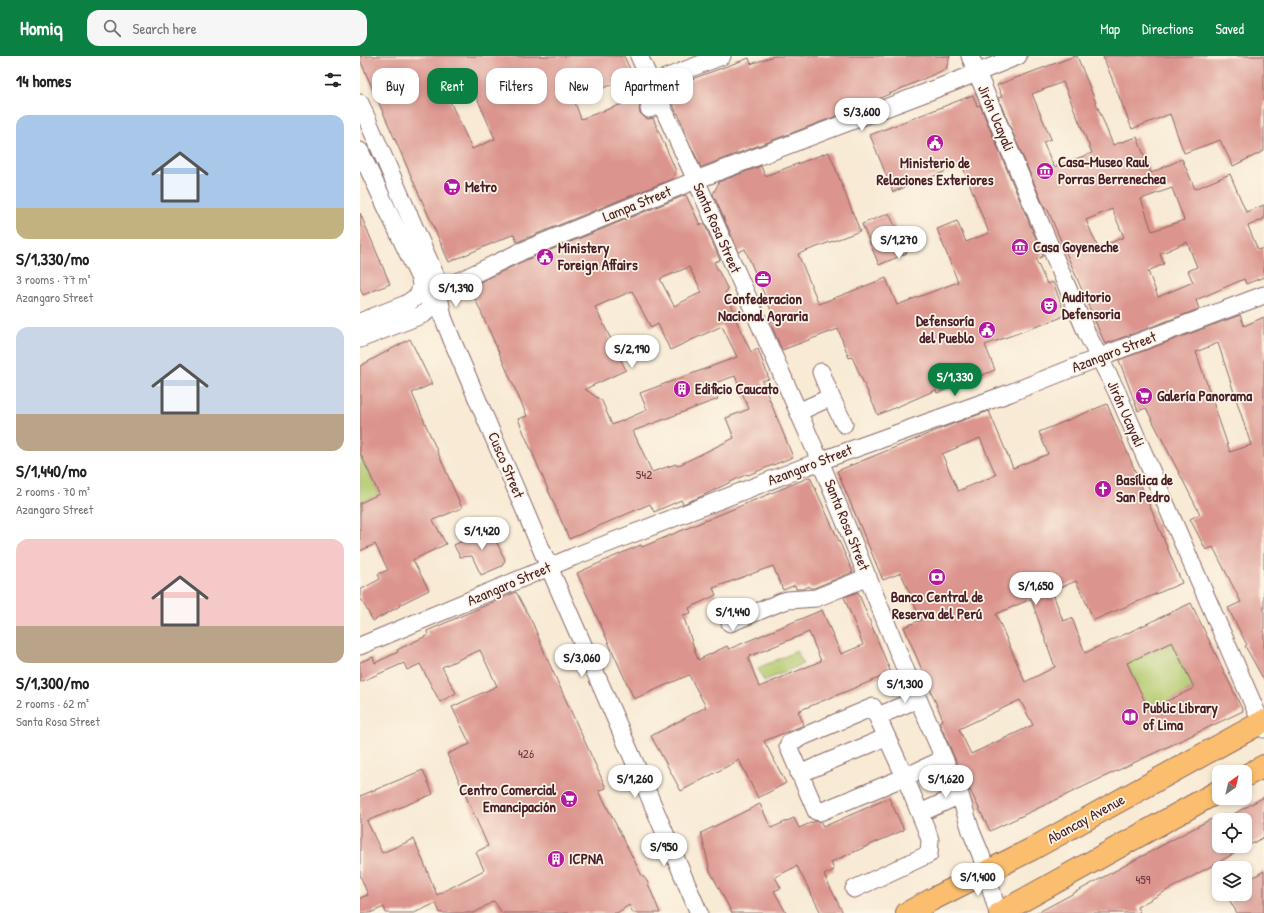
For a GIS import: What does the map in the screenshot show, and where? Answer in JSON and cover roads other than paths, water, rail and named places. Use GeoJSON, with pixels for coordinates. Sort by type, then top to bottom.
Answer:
{"type":"FeatureCollection","features":[{"type":"Feature","properties":{"kind":"main road","name":"Abancay Avenue"},"geometry":{"type":"LineString","coordinates":[[907,913],[1032,849],[1263,724]]}},
{"type":"Feature","properties":{"kind":"main road"},"geometry":{"type":"LineString","coordinates":[[1252,772],[1264,766]]}},
{"type":"Feature","properties":{"kind":"main road"},"geometry":{"type":"LineString","coordinates":[[999,913],[1212,795]]}},
{"type":"Feature","properties":{"kind":"street","name":"Santa Rosa Street"},"geometry":{"type":"LineString","coordinates":[[639,56],[645,68]]}},
{"type":"Feature","properties":{"kind":"street"},"geometry":{"type":"LineString","coordinates":[[691,68],[722,56]]}},
{"type":"Feature","properties":{"kind":"street","name":"Jirón Ucayali"},"geometry":{"type":"LineString","coordinates":[[970,56],[1087,334],[1116,390],[1263,724]]}},
{"type":"Feature","properties":{"kind":"street","name":"Lampa Street"},"geometry":{"type":"LineString","coordinates":[[438,291],[583,222],[959,80],[1018,56]]}},
{"type":"Feature","properties":{"kind":"street","name":"Cusco Street"},"geometry":{"type":"LineString","coordinates":[[360,103],[437,279],[443,317],[452,340],[642,777],[699,913]]}},
{"type":"Feature","properties":{"kind":"street","name":"Santa Rosa Street"},"geometry":{"type":"LineString","coordinates":[[655,104],[664,126],[696,180],[820,461],[918,699],[960,795],[999,913]]}},
{"type":"Feature","properties":{"kind":"street"},"geometry":{"type":"LineString","coordinates":[[360,151],[420,279],[421,285],[419,295],[406,304],[360,322]]}},
{"type":"Feature","properties":{"kind":"street"},"geometry":{"type":"LineString","coordinates":[[360,339],[424,314],[430,307],[438,291]]}},
{"type":"Feature","properties":{"kind":"street","name":"Azangaro Street"},"geometry":{"type":"LineString","coordinates":[[360,646],[550,567],[820,461],[1010,393],[1264,295]]}},
{"type":"Feature","properties":{"kind":"street"},"geometry":{"type":"LineString","coordinates":[[821,372],[844,424]]}},
{"type":"Feature","properties":{"kind":"street"},"geometry":{"type":"LineString","coordinates":[[798,410],[831,397]]}},
{"type":"Feature","properties":{"kind":"street"},"geometry":{"type":"LineString","coordinates":[[730,623],[781,602],[816,598],[868,577]]}},
{"type":"Feature","properties":{"kind":"street"},"geometry":{"type":"LineString","coordinates":[[878,716],[918,699]]}},
{"type":"Feature","properties":{"kind":"street"},"geometry":{"type":"LineString","coordinates":[[854,889],[928,854],[930,840],[905,777],[873,707],[790,742],[788,746],[799,774],[816,811],[818,812],[905,777],[944,759]]}},
{"type":"Feature","properties":{"kind":"street"},"geometry":{"type":"LineString","coordinates":[[799,774],[887,737]]}},
{"type":"Feature","properties":{"kind":"street"},"geometry":{"type":"LineString","coordinates":[[920,813],[960,795]]}},
{"type":"Feature","properties":{"kind":"place","name":"Ministerio de Relaciones Exteriores"},"geometry":{"type":"Point","coordinates":[935,143]}},
{"type":"Feature","properties":{"kind":"place","name":"Casa-Museo Raul Porras Berrenechea"},"geometry":{"type":"Point","coordinates":[1045,171]}},
{"type":"Feature","properties":{"kind":"place","name":"Metro"},"geometry":{"type":"Point","coordinates":[452,187]}},
{"type":"Feature","properties":{"kind":"place","name":"Casa Goyeneche"},"geometry":{"type":"Point","coordinates":[1020,247]}},
{"type":"Feature","properties":{"kind":"place","name":"Ministery Foreign Affairs"},"geometry":{"type":"Point","coordinates":[545,257]}},
{"type":"Feature","properties":{"kind":"place","name":"Confederacion Nacional Agraria"},"geometry":{"type":"Point","coordinates":[763,279]}},
{"type":"Feature","properties":{"kind":"place","name":"Auditorio Defensoria"},"geometry":{"type":"Point","coordinates":[1049,306]}},
{"type":"Feature","properties":{"kind":"place","name":"Defensoría del Pueblo"},"geometry":{"type":"Point","coordinates":[987,330]}},
{"type":"Feature","properties":{"kind":"place","name":"Edificio Caucato"},"geometry":{"type":"Point","coordinates":[682,389]}},
{"type":"Feature","properties":{"kind":"place","name":"Galería Panorama"},"geometry":{"type":"Point","coordinates":[1144,396]}},
{"type":"Feature","properties":{"kind":"place","name":"Basílica de San Pedro"},"geometry":{"type":"Point","coordinates":[1103,489]}},
{"type":"Feature","properties":{"kind":"place","name":"Banco Central de Reserva del Perú"},"geometry":{"type":"Point","coordinates":[937,577]}},
{"type":"Feature","properties":{"kind":"place","name":"Public Library of Lima"},"geometry":{"type":"Point","coordinates":[1130,717]}},
{"type":"Feature","properties":{"kind":"place","name":"Centro Comercial Emancipación"},"geometry":{"type":"Point","coordinates":[569,799]}},
{"type":"Feature","properties":{"kind":"place","name":"ICPNA"},"geometry":{"type":"Point","coordinates":[556,859]}}]}
